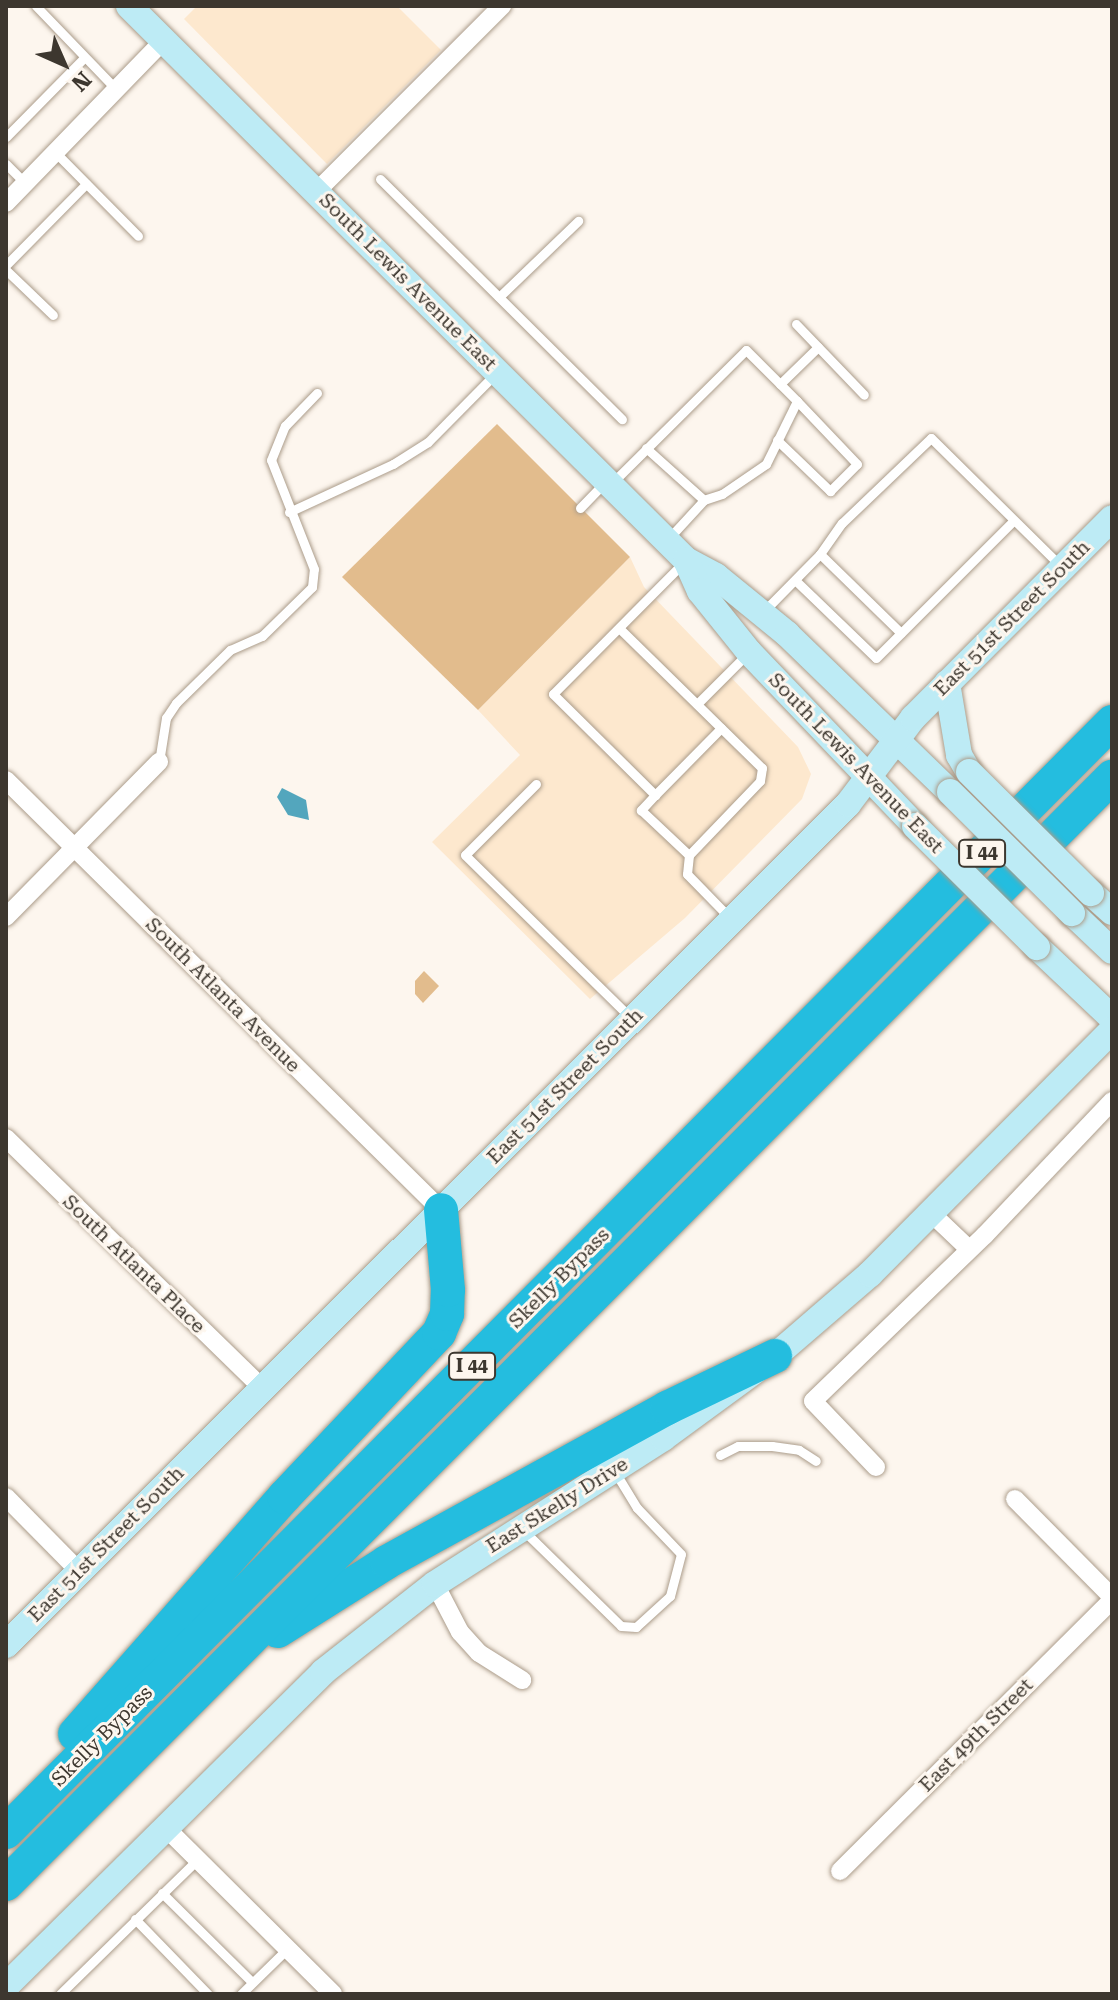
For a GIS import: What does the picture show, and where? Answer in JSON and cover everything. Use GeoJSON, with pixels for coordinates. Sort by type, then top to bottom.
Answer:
{"type":"FeatureCollection","features":[{"type":"Feature","properties":{"kind":"highway","name":"Skelly Bypass"},"geometry":{"type":"LineString","coordinates":[[6,1832],[1112,722]]}},
{"type":"Feature","properties":{"kind":"highway","name":"Skelly Bypass"},"geometry":{"type":"LineString","coordinates":[[6,1884],[1112,777]]}},
{"type":"Feature","properties":{"kind":"highway"},"geometry":{"type":"LineString","coordinates":[[6,1812],[284,1497],[439,1333],[447,1314],[448,1290],[441,1210]]}},
{"type":"Feature","properties":{"kind":"highway"},"geometry":{"type":"LineString","coordinates":[[227,1663],[387,1562],[667,1408],[775,1356]]}},
{"type":"Feature","properties":{"kind":"main road","name":"South Lewis Avenue East"},"geometry":{"type":"LineString","coordinates":[[129,6],[686,560],[713,606],[749,652],[915,826],[1112,1018]]}},
{"type":"Feature","properties":{"kind":"main road","name":"East 51st Street South"},"geometry":{"type":"LineString","coordinates":[[6,1645],[732,920],[869,778],[898,738],[947,683],[1112,518]]}},
{"type":"Feature","properties":{"kind":"main road","name":"South Lewis Avenue East"},"geometry":{"type":"LineString","coordinates":[[686,560],[716,576],[762,614],[898,738],[1112,951]]}},
{"type":"Feature","properties":{"kind":"main road"},"geometry":{"type":"LineString","coordinates":[[713,606],[748,620],[762,614]]}},
{"type":"Feature","properties":{"kind":"main road"},"geometry":{"type":"LineString","coordinates":[[947,683],[959,755],[969,772],[1112,912]]}},
{"type":"Feature","properties":{"kind":"main road","name":"East Skelly Drive"},"geometry":{"type":"LineString","coordinates":[[6,1986],[323,1672],[435,1584],[613,1469],[775,1356],[870,1274],[1112,1030]]}},
{"type":"Feature","properties":{"kind":"street"},"geometry":{"type":"LineString","coordinates":[[317,191],[502,6]]}},
{"type":"Feature","properties":{"kind":"street"},"geometry":{"type":"LineString","coordinates":[[6,203],[163,41]]}},
{"type":"Feature","properties":{"kind":"street"},"geometry":{"type":"LineString","coordinates":[[6,917],[159,762]]}},
{"type":"Feature","properties":{"kind":"street","name":"South Atlanta Avenue"},"geometry":{"type":"LineString","coordinates":[[6,780],[441,1210]]}},
{"type":"Feature","properties":{"kind":"street"},"geometry":{"type":"LineString","coordinates":[[876,1467],[813,1401],[969,1249],[1112,1101]]}},
{"type":"Feature","properties":{"kind":"street","name":"South Atlanta Place"},"geometry":{"type":"LineString","coordinates":[[6,1138],[263,1389]]}},
{"type":"Feature","properties":{"kind":"street"},"geometry":{"type":"LineString","coordinates":[[930,1212],[969,1249]]}},
{"type":"Feature","properties":{"kind":"street"},"geometry":{"type":"LineString","coordinates":[[6,1497],[78,1570]]}},
{"type":"Feature","properties":{"kind":"street","name":"East 49th Street"},"geometry":{"type":"LineString","coordinates":[[840,1871],[1112,1599],[1015,1499]]}},
{"type":"Feature","properties":{"kind":"street"},"geometry":{"type":"LineString","coordinates":[[435,1584],[460,1632],[479,1653],[522,1680]]}},
{"type":"Feature","properties":{"kind":"street"},"geometry":{"type":"LineString","coordinates":[[165,1827],[333,1994]]}},
{"type":"Feature","properties":{"kind":"lane"},"geometry":{"type":"LineString","coordinates":[[36,6],[116,89]]}},
{"type":"Feature","properties":{"kind":"lane"},"geometry":{"type":"LineString","coordinates":[[6,137],[84,58]]}},
{"type":"Feature","properties":{"kind":"lane"},"geometry":{"type":"LineString","coordinates":[[55,152],[138,236]]}},
{"type":"Feature","properties":{"kind":"lane"},"geometry":{"type":"LineString","coordinates":[[6,164],[25,183]]}},
{"type":"Feature","properties":{"kind":"lane"},"geometry":{"type":"LineString","coordinates":[[380,179],[622,419]]}},
{"type":"Feature","properties":{"kind":"lane"},"geometry":{"type":"LineString","coordinates":[[53,315],[6,267],[86,184]]}},
{"type":"Feature","properties":{"kind":"lane"},"geometry":{"type":"LineString","coordinates":[[499,297],[578,221]]}},
{"type":"Feature","properties":{"kind":"lane"},"geometry":{"type":"LineString","coordinates":[[796,324],[864,395]]}},
{"type":"Feature","properties":{"kind":"lane"},"geometry":{"type":"LineString","coordinates":[[780,384],[818,347]]}},
{"type":"Feature","properties":{"kind":"lane"},"geometry":{"type":"LineString","coordinates":[[580,508],[746,350],[857,464],[830,491],[777,440]]}},
{"type":"Feature","properties":{"kind":"lane"},"geometry":{"type":"LineString","coordinates":[[289,512],[393,464],[428,442],[498,372]]}},
{"type":"Feature","properties":{"kind":"lane"},"geometry":{"type":"LineString","coordinates":[[159,762],[166,718],[176,703],[230,650],[262,636],[312,587],[314,569],[271,460],[274,444],[317,393]]}},
{"type":"Feature","properties":{"kind":"lane"},"geometry":{"type":"LineString","coordinates":[[667,541],[704,500],[722,494],[766,464],[797,401]]}},
{"type":"Feature","properties":{"kind":"lane"},"geometry":{"type":"LineString","coordinates":[[762,614],[820,554],[842,523],[931,438],[1062,568]]}},
{"type":"Feature","properties":{"kind":"lane"},"geometry":{"type":"LineString","coordinates":[[646,448],[704,500]]}},
{"type":"Feature","properties":{"kind":"lane"},"geometry":{"type":"LineString","coordinates":[[795,580],[876,658],[1013,521]]}},
{"type":"Feature","properties":{"kind":"lane"},"geometry":{"type":"LineString","coordinates":[[820,554],[901,633]]}},
{"type":"Feature","properties":{"kind":"lane"},"geometry":{"type":"LineString","coordinates":[[655,795],[553,694],[686,560]]}},
{"type":"Feature","properties":{"kind":"lane"},"geometry":{"type":"LineString","coordinates":[[619,628],[762,768],[760,781],[689,855],[687,874],[732,920]]}},
{"type":"Feature","properties":{"kind":"lane"},"geometry":{"type":"LineString","coordinates":[[697,704],[749,652]]}},
{"type":"Feature","properties":{"kind":"lane"},"geometry":{"type":"LineString","coordinates":[[689,855],[641,810],[721,728]]}},
{"type":"Feature","properties":{"kind":"lane"},"geometry":{"type":"LineString","coordinates":[[536,784],[465,855],[632,1019]]}},
{"type":"Feature","properties":{"kind":"lane"},"geometry":{"type":"LineString","coordinates":[[720,1455],[738,1446],[772,1446],[799,1450],[816,1461]]}},
{"type":"Feature","properties":{"kind":"lane"},"geometry":{"type":"LineString","coordinates":[[520,1527],[621,1626],[636,1627],[670,1596],[681,1554],[637,1508],[613,1469]]}},
{"type":"Feature","properties":{"kind":"lane"},"geometry":{"type":"LineString","coordinates":[[60,1994],[197,1860]]}},
{"type":"Feature","properties":{"kind":"lane"},"geometry":{"type":"LineString","coordinates":[[162,1893],[252,1982]]}},
{"type":"Feature","properties":{"kind":"lane"},"geometry":{"type":"LineString","coordinates":[[135,1919],[208,1994]]}},
{"type":"Feature","properties":{"kind":"lane"},"geometry":{"type":"LineString","coordinates":[[241,1994],[287,1949]]}},
{"type":"Feature","properties":{"kind":"shaded area"},"geometry":{"type":"Polygon","coordinates":[[[197,6],[397,6],[441,50],[327,164],[184,19],[197,6]]]}},
{"type":"Feature","properties":{"kind":"shaded area"},"geometry":{"type":"Polygon","coordinates":[[[497,424],[630,557],[478,710],[342,577],[497,424]]]}},
{"type":"Feature","properties":{"kind":"shaded area"},"geometry":{"type":"Polygon","coordinates":[[[630,557],[644,587],[798,747],[811,774],[802,799],[685,918],[590,999],[432,842],[520,755],[478,710],[630,557]]]}},
{"type":"Feature","properties":{"kind":"shaded area"},"geometry":{"type":"Polygon","coordinates":[[[424,971],[439,986],[423,1003],[415,994],[415,981],[424,971]]]}},
{"type":"Feature","properties":{"kind":"water"},"geometry":{"type":"Polygon","coordinates":[[[282,788],[306,800],[309,820],[288,815],[277,797],[282,788]]]}}]}
